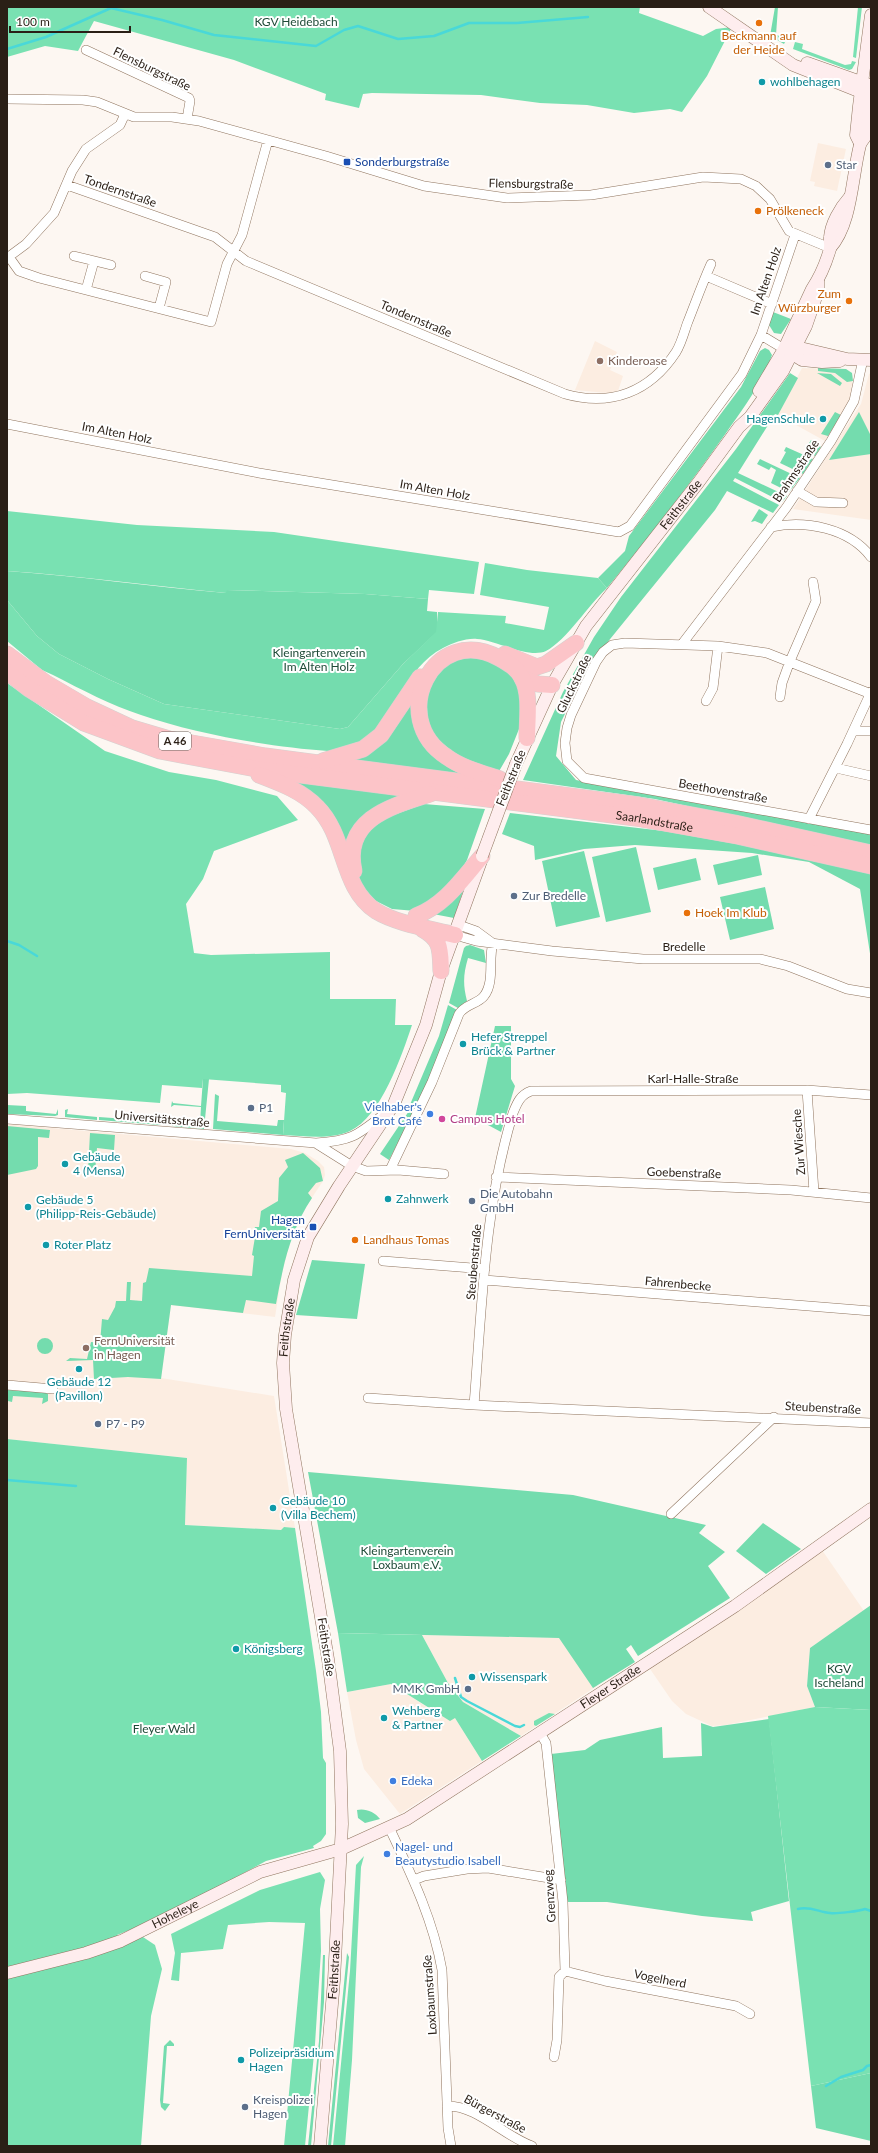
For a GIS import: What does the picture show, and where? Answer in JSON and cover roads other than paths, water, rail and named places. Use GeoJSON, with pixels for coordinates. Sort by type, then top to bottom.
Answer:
{"type":"FeatureCollection","features":[{"type":"Feature","properties":{"kind":"highway"},"geometry":{"type":"LineString","coordinates":[[537,667],[546,664],[576,643]]}},
{"type":"Feature","properties":{"kind":"highway"},"geometry":{"type":"LineString","coordinates":[[315,763],[363,749],[381,735],[424,671],[444,654],[464,647],[481,646],[537,667],[545,674],[552,685]]}},
{"type":"Feature","properties":{"kind":"highway"},"geometry":{"type":"LineString","coordinates":[[527,738],[527,707],[522,678],[515,668],[493,654],[480,650],[454,654],[444,659],[424,680],[420,691],[420,720],[425,734],[446,757],[483,774],[538,792]]}},
{"type":"Feature","properties":{"kind":"highway","name":"A 46"},"geometry":{"type":"LineString","coordinates":[[7,654],[69,697],[132,728],[168,740],[315,763]]}},
{"type":"Feature","properties":{"kind":"highway","name":"A 46"},"geometry":{"type":"LineString","coordinates":[[7,672],[29,689],[64,711],[115,736],[160,751],[239,766]]}},
{"type":"Feature","properties":{"kind":"highway"},"geometry":{"type":"LineString","coordinates":[[522,678],[538,684],[552,685]]}},
{"type":"Feature","properties":{"kind":"highway"},"geometry":{"type":"LineString","coordinates":[[315,763],[538,792]]}},
{"type":"Feature","properties":{"kind":"highway"},"geometry":{"type":"LineString","coordinates":[[239,766],[300,793],[317,807],[335,834],[350,879],[359,895],[377,912],[393,919],[416,920],[434,936],[438,942],[441,971]]}},
{"type":"Feature","properties":{"kind":"highway","name":"Saarlandstraße"},"geometry":{"type":"LineString","coordinates":[[239,766],[636,818],[737,836],[871,866]]}},
{"type":"Feature","properties":{"kind":"highway"},"geometry":{"type":"LineString","coordinates":[[435,792],[378,813],[362,829],[354,845],[352,854],[354,871],[364,892],[385,909],[416,920],[457,930]]}},
{"type":"Feature","properties":{"kind":"highway","name":"Saarlandstraße"},"geometry":{"type":"LineString","coordinates":[[538,792],[639,805],[735,823],[871,853]]}},
{"type":"Feature","properties":{"kind":"highway"},"geometry":{"type":"LineString","coordinates":[[416,920],[441,902],[482,856]]}},
{"type":"Feature","properties":{"kind":"main road"},"geometry":{"type":"LineString","coordinates":[[709,7],[802,70],[868,91]]}},
{"type":"Feature","properties":{"kind":"main road","name":"Feithstraße"},"geometry":{"type":"LineString","coordinates":[[320,2146],[334,1980],[342,1824],[339,1735],[328,1659],[286,1409],[283,1363],[287,1315],[300,1256],[314,1227],[352,1166],[392,1108],[413,1059],[441,971],[516,764],[552,685],[597,610],[698,483],[739,427],[750,417],[791,350],[812,289],[818,281],[830,248],[838,239],[849,208],[849,198],[860,143],[856,135],[868,91],[871,15]]}},
{"type":"Feature","properties":{"kind":"main road"},"geometry":{"type":"LineString","coordinates":[[791,350],[802,360],[822,362],[836,362],[847,358],[867,360]]}},
{"type":"Feature","properties":{"kind":"main road","name":"Fleyer Straße"},"geometry":{"type":"LineString","coordinates":[[341,1849],[408,1819],[746,1598],[871,1509]]}},
{"type":"Feature","properties":{"kind":"main road","name":"Hoheleye"},"geometry":{"type":"LineString","coordinates":[[7,1973],[86,1953],[121,1941],[260,1872],[341,1849]]}},
{"type":"Feature","properties":{"kind":"street","name":"Flensburgstraße"},"geometry":{"type":"LineString","coordinates":[[86,50],[189,98],[190,101],[187,119]]}},
{"type":"Feature","properties":{"kind":"street","name":"Flensburgstraße"},"geometry":{"type":"LineString","coordinates":[[7,99],[84,100],[97,102],[134,117],[172,117],[187,119],[268,140],[424,186],[507,198],[591,196],[703,177],[741,178],[763,192],[778,210],[789,231],[795,235]]}},
{"type":"Feature","properties":{"kind":"street"},"geometry":{"type":"LineString","coordinates":[[125,114],[120,125],[86,149],[72,171],[54,213],[26,244],[8,258],[19,271],[24,274],[211,322],[226,264],[242,235],[268,140]]}},
{"type":"Feature","properties":{"kind":"street","name":"Tondernstraße"},"geometry":{"type":"LineString","coordinates":[[67,185],[215,237],[225,243],[232,252],[246,261],[565,394],[597,399],[614,397],[633,391],[652,380],[665,366],[676,351],[711,264]]}},
{"type":"Feature","properties":{"kind":"street"},"geometry":{"type":"LineString","coordinates":[[795,235],[830,248]]}},
{"type":"Feature","properties":{"kind":"street","name":"Im Alten Holz"},"geometry":{"type":"LineString","coordinates":[[7,424],[259,473],[619,532],[630,526],[736,384],[761,335],[795,235]]}},
{"type":"Feature","properties":{"kind":"street"},"geometry":{"type":"LineString","coordinates":[[74,256],[111,265]]}},
{"type":"Feature","properties":{"kind":"street"},"geometry":{"type":"LineString","coordinates":[[86,290],[94,261]]}},
{"type":"Feature","properties":{"kind":"street"},"geometry":{"type":"LineString","coordinates":[[145,276],[166,282],[159,308]]}},
{"type":"Feature","properties":{"kind":"street"},"geometry":{"type":"LineString","coordinates":[[706,276],[772,304]]}},
{"type":"Feature","properties":{"kind":"street","name":"Im Alten Holz"},"geometry":{"type":"LineString","coordinates":[[761,335],[791,350]]}},
{"type":"Feature","properties":{"kind":"street","name":"Brahmsstraße"},"geometry":{"type":"LineString","coordinates":[[682,644],[771,527],[831,441],[854,401],[867,360]]}},
{"type":"Feature","properties":{"kind":"street"},"geometry":{"type":"LineString","coordinates":[[797,491],[826,504],[843,503]]}},
{"type":"Feature","properties":{"kind":"street"},"geometry":{"type":"LineString","coordinates":[[771,527],[787,524],[833,529],[859,543],[871,557]]}},
{"type":"Feature","properties":{"kind":"street"},"geometry":{"type":"LineString","coordinates":[[780,698],[782,683],[790,661],[816,601],[813,582]]}},
{"type":"Feature","properties":{"kind":"street","name":"Gluckstraße"},"geometry":{"type":"LineString","coordinates":[[574,769],[567,761],[565,743],[567,728],[571,715],[596,662],[603,652],[612,645],[625,643],[682,644],[718,646],[767,653],[871,693]]}},
{"type":"Feature","properties":{"kind":"street"},"geometry":{"type":"LineString","coordinates":[[706,701],[713,688],[718,646]]}},
{"type":"Feature","properties":{"kind":"street"},"geometry":{"type":"LineString","coordinates":[[809,819],[836,768],[871,693]]}},
{"type":"Feature","properties":{"kind":"street"},"geometry":{"type":"LineString","coordinates":[[854,731],[871,731]]}},
{"type":"Feature","properties":{"kind":"street"},"geometry":{"type":"LineString","coordinates":[[836,768],[871,776]]}},
{"type":"Feature","properties":{"kind":"street","name":"Beethovenstraße"},"geometry":{"type":"LineString","coordinates":[[574,769],[584,778],[871,830]]}},
{"type":"Feature","properties":{"kind":"street","name":"Bredelle"},"geometry":{"type":"LineString","coordinates":[[457,930],[476,932],[493,943],[552,951],[643,959],[760,959],[788,966],[847,989],[871,993]]}},
{"type":"Feature","properties":{"kind":"street"},"geometry":{"type":"LineString","coordinates":[[390,1170],[432,1082],[459,1014],[465,1007],[485,995],[490,982],[490,954],[493,943]]}},
{"type":"Feature","properties":{"kind":"street","name":"Karl-Halle-Straße"},"geometry":{"type":"LineString","coordinates":[[519,1100],[525,1093],[531,1091],[807,1090],[871,1095]]}},
{"type":"Feature","properties":{"kind":"street","name":"Zur Wiesche"},"geometry":{"type":"LineString","coordinates":[[807,1090],[814,1192]]}},
{"type":"Feature","properties":{"kind":"street","name":"Steubenstraße"},"geometry":{"type":"LineString","coordinates":[[474,1405],[488,1232],[496,1177],[503,1145],[519,1100]]}},
{"type":"Feature","properties":{"kind":"street","name":"Universitätsstraße"},"geometry":{"type":"LineString","coordinates":[[7,1119],[316,1143],[336,1142],[349,1139],[361,1133],[392,1108]]}},
{"type":"Feature","properties":{"kind":"street","name":"Universitätsstraße"},"geometry":{"type":"LineString","coordinates":[[316,1143],[352,1166]]}},
{"type":"Feature","properties":{"kind":"street"},"geometry":{"type":"LineString","coordinates":[[352,1166],[368,1171],[390,1170],[444,1174]]}},
{"type":"Feature","properties":{"kind":"street","name":"Goebenstraße"},"geometry":{"type":"LineString","coordinates":[[496,1177],[814,1192],[871,1198]]}},
{"type":"Feature","properties":{"kind":"street"},"geometry":{"type":"LineString","coordinates":[[383,1261],[485,1269]]}},
{"type":"Feature","properties":{"kind":"street","name":"Fahrenbecke"},"geometry":{"type":"LineString","coordinates":[[484,1280],[871,1311]]}},
{"type":"Feature","properties":{"kind":"street"},"geometry":{"type":"LineString","coordinates":[[7,1385],[53,1389]]}},
{"type":"Feature","properties":{"kind":"street","name":"Steubenstraße"},"geometry":{"type":"LineString","coordinates":[[368,1398],[474,1405],[774,1417],[871,1423]]}},
{"type":"Feature","properties":{"kind":"street","name":"Steubenstraße"},"geometry":{"type":"LineString","coordinates":[[671,1514],[774,1417]]}},
{"type":"Feature","properties":{"kind":"street","name":"Grenzweg"},"geometry":{"type":"LineString","coordinates":[[540,1733],[546,1742],[561,1880],[565,1971],[559,1977],[557,2040],[554,2057]]}},
{"type":"Feature","properties":{"kind":"street","name":"Loxbaumstraße"},"geometry":{"type":"LineString","coordinates":[[390,1827],[432,1923],[442,1970],[447,2106],[451,2146]]}},
{"type":"Feature","properties":{"kind":"street"},"geometry":{"type":"LineString","coordinates":[[414,1880],[424,1876],[468,1869],[488,1868],[561,1880]]}},
{"type":"Feature","properties":{"kind":"street","name":"Vogelherd"},"geometry":{"type":"LineString","coordinates":[[565,1971],[605,1981],[736,2006],[750,2014]]}},
{"type":"Feature","properties":{"kind":"street","name":"Bürgerstraße"},"geometry":{"type":"LineString","coordinates":[[447,2106],[462,2107],[519,2142],[532,2146]]}},
{"type":"Feature","properties":{"kind":"waterway"},"geometry":{"type":"LineString","coordinates":[[7,49],[46,37],[111,8],[162,20],[214,35],[316,46],[344,30],[358,26],[398,39],[434,36],[469,23],[517,23],[588,17]]}},
{"type":"Feature","properties":{"kind":"waterway"},"geometry":{"type":"LineString","coordinates":[[7,941],[19,945],[37,956]]}},
{"type":"Feature","properties":{"kind":"waterway"},"geometry":{"type":"LineString","coordinates":[[7,1480],[76,1486]]}},
{"type":"Feature","properties":{"kind":"waterway"},"geometry":{"type":"LineString","coordinates":[[455,1678],[461,1697],[515,1726],[520,1727],[524,1725]]}},
{"type":"Feature","properties":{"kind":"waterway"},"geometry":{"type":"LineString","coordinates":[[798,1909],[802,1908],[833,1913],[865,1909],[871,1911]]}},
{"type":"Feature","properties":{"kind":"waterway"},"geometry":{"type":"LineString","coordinates":[[826,2086],[841,2077],[863,2070],[867,2066],[871,2065]]}},
{"type":"Feature","properties":{"kind":"place","name":"Beckmann auf der Heide"},"geometry":{"type":"Point","coordinates":[759,23]}},
{"type":"Feature","properties":{"kind":"place","name":"wohlbehagen"},"geometry":{"type":"Point","coordinates":[762,82]}},
{"type":"Feature","properties":{"kind":"place","name":"Sonderburgstraße"},"geometry":{"type":"Point","coordinates":[347,162]}},
{"type":"Feature","properties":{"kind":"place","name":"Star"},"geometry":{"type":"Point","coordinates":[828,165]}},
{"type":"Feature","properties":{"kind":"place","name":"Prölkeneck"},"geometry":{"type":"Point","coordinates":[758,211]}},
{"type":"Feature","properties":{"kind":"place","name":"Zum Würzburger"},"geometry":{"type":"Point","coordinates":[849,301]}},
{"type":"Feature","properties":{"kind":"place","name":"Kinderoase"},"geometry":{"type":"Point","coordinates":[600,361]}},
{"type":"Feature","properties":{"kind":"place","name":"HagenSchule"},"geometry":{"type":"Point","coordinates":[823,419]}},
{"type":"Feature","properties":{"kind":"place","name":"Zur Bredelle"},"geometry":{"type":"Point","coordinates":[514,896]}},
{"type":"Feature","properties":{"kind":"place","name":"Hoek Im Klub"},"geometry":{"type":"Point","coordinates":[687,913]}},
{"type":"Feature","properties":{"kind":"place","name":"Hefer Streppel Brück & Partner"},"geometry":{"type":"Point","coordinates":[463,1044]}},
{"type":"Feature","properties":{"kind":"place","name":"P1"},"geometry":{"type":"Point","coordinates":[251,1108]}},
{"type":"Feature","properties":{"kind":"place","name":"Vielhaber's Brot Café"},"geometry":{"type":"Point","coordinates":[430,1114]}},
{"type":"Feature","properties":{"kind":"place","name":"Campus Hotel"},"geometry":{"type":"Point","coordinates":[442,1119]}},
{"type":"Feature","properties":{"kind":"place","name":"Gebäude 4 (Mensa)"},"geometry":{"type":"Point","coordinates":[65,1164]}},
{"type":"Feature","properties":{"kind":"place","name":"Zahnwerk"},"geometry":{"type":"Point","coordinates":[388,1199]}},
{"type":"Feature","properties":{"kind":"place","name":"Die Autobahn GmbH"},"geometry":{"type":"Point","coordinates":[472,1201]}},
{"type":"Feature","properties":{"kind":"place","name":"Gebäude 5 (Philipp-Reis-Gebäude)"},"geometry":{"type":"Point","coordinates":[28,1207]}},
{"type":"Feature","properties":{"kind":"place","name":"Hagen FernUniversität"},"geometry":{"type":"Point","coordinates":[313,1227]}},
{"type":"Feature","properties":{"kind":"place","name":"Landhaus Tomas"},"geometry":{"type":"Point","coordinates":[355,1240]}},
{"type":"Feature","properties":{"kind":"place","name":"Roter Platz"},"geometry":{"type":"Point","coordinates":[46,1245]}},
{"type":"Feature","properties":{"kind":"place","name":"FernUniversität in Hagen"},"geometry":{"type":"Point","coordinates":[86,1348]}},
{"type":"Feature","properties":{"kind":"place","name":"Gebäude 12 (Pavillon)"},"geometry":{"type":"Point","coordinates":[79,1369]}},
{"type":"Feature","properties":{"kind":"place","name":"P7 - P9"},"geometry":{"type":"Point","coordinates":[98,1424]}},
{"type":"Feature","properties":{"kind":"place","name":"Gebäude 10 (Villa Bechem)"},"geometry":{"type":"Point","coordinates":[273,1508]}},
{"type":"Feature","properties":{"kind":"place","name":"Königsberg"},"geometry":{"type":"Point","coordinates":[236,1649]}},
{"type":"Feature","properties":{"kind":"place","name":"Wissenspark"},"geometry":{"type":"Point","coordinates":[472,1677]}},
{"type":"Feature","properties":{"kind":"place","name":"MMK GmbH"},"geometry":{"type":"Point","coordinates":[468,1689]}},
{"type":"Feature","properties":{"kind":"place","name":"Wehberg & Partner"},"geometry":{"type":"Point","coordinates":[384,1718]}},
{"type":"Feature","properties":{"kind":"place","name":"Edeka"},"geometry":{"type":"Point","coordinates":[393,1781]}},
{"type":"Feature","properties":{"kind":"place","name":"Nagel- und Beautystudio Isabell"},"geometry":{"type":"Point","coordinates":[387,1854]}},
{"type":"Feature","properties":{"kind":"place","name":"Polizeipräsidium Hagen"},"geometry":{"type":"Point","coordinates":[241,2060]}},
{"type":"Feature","properties":{"kind":"place","name":"Kreispolizei Hagen"},"geometry":{"type":"Point","coordinates":[245,2107]}},
{"type":"Feature","properties":{"kind":"park label","name":"KGV Heidebach"},"geometry":{"type":"Point","coordinates":[296,22]}},
{"type":"Feature","properties":{"kind":"park label","name":"Kleingartenverein Im Alten Holz"},"geometry":{"type":"Point","coordinates":[319,660]}},
{"type":"Feature","properties":{"kind":"park label","name":"Kleingartenverein Loxbaum e.V."},"geometry":{"type":"Point","coordinates":[407,1558]}},
{"type":"Feature","properties":{"kind":"park label","name":"KGV Ischeland"},"geometry":{"type":"Point","coordinates":[839,1676]}},
{"type":"Feature","properties":{"kind":"park label","name":"Fleyer Wald"},"geometry":{"type":"Point","coordinates":[164,1729]}}]}
